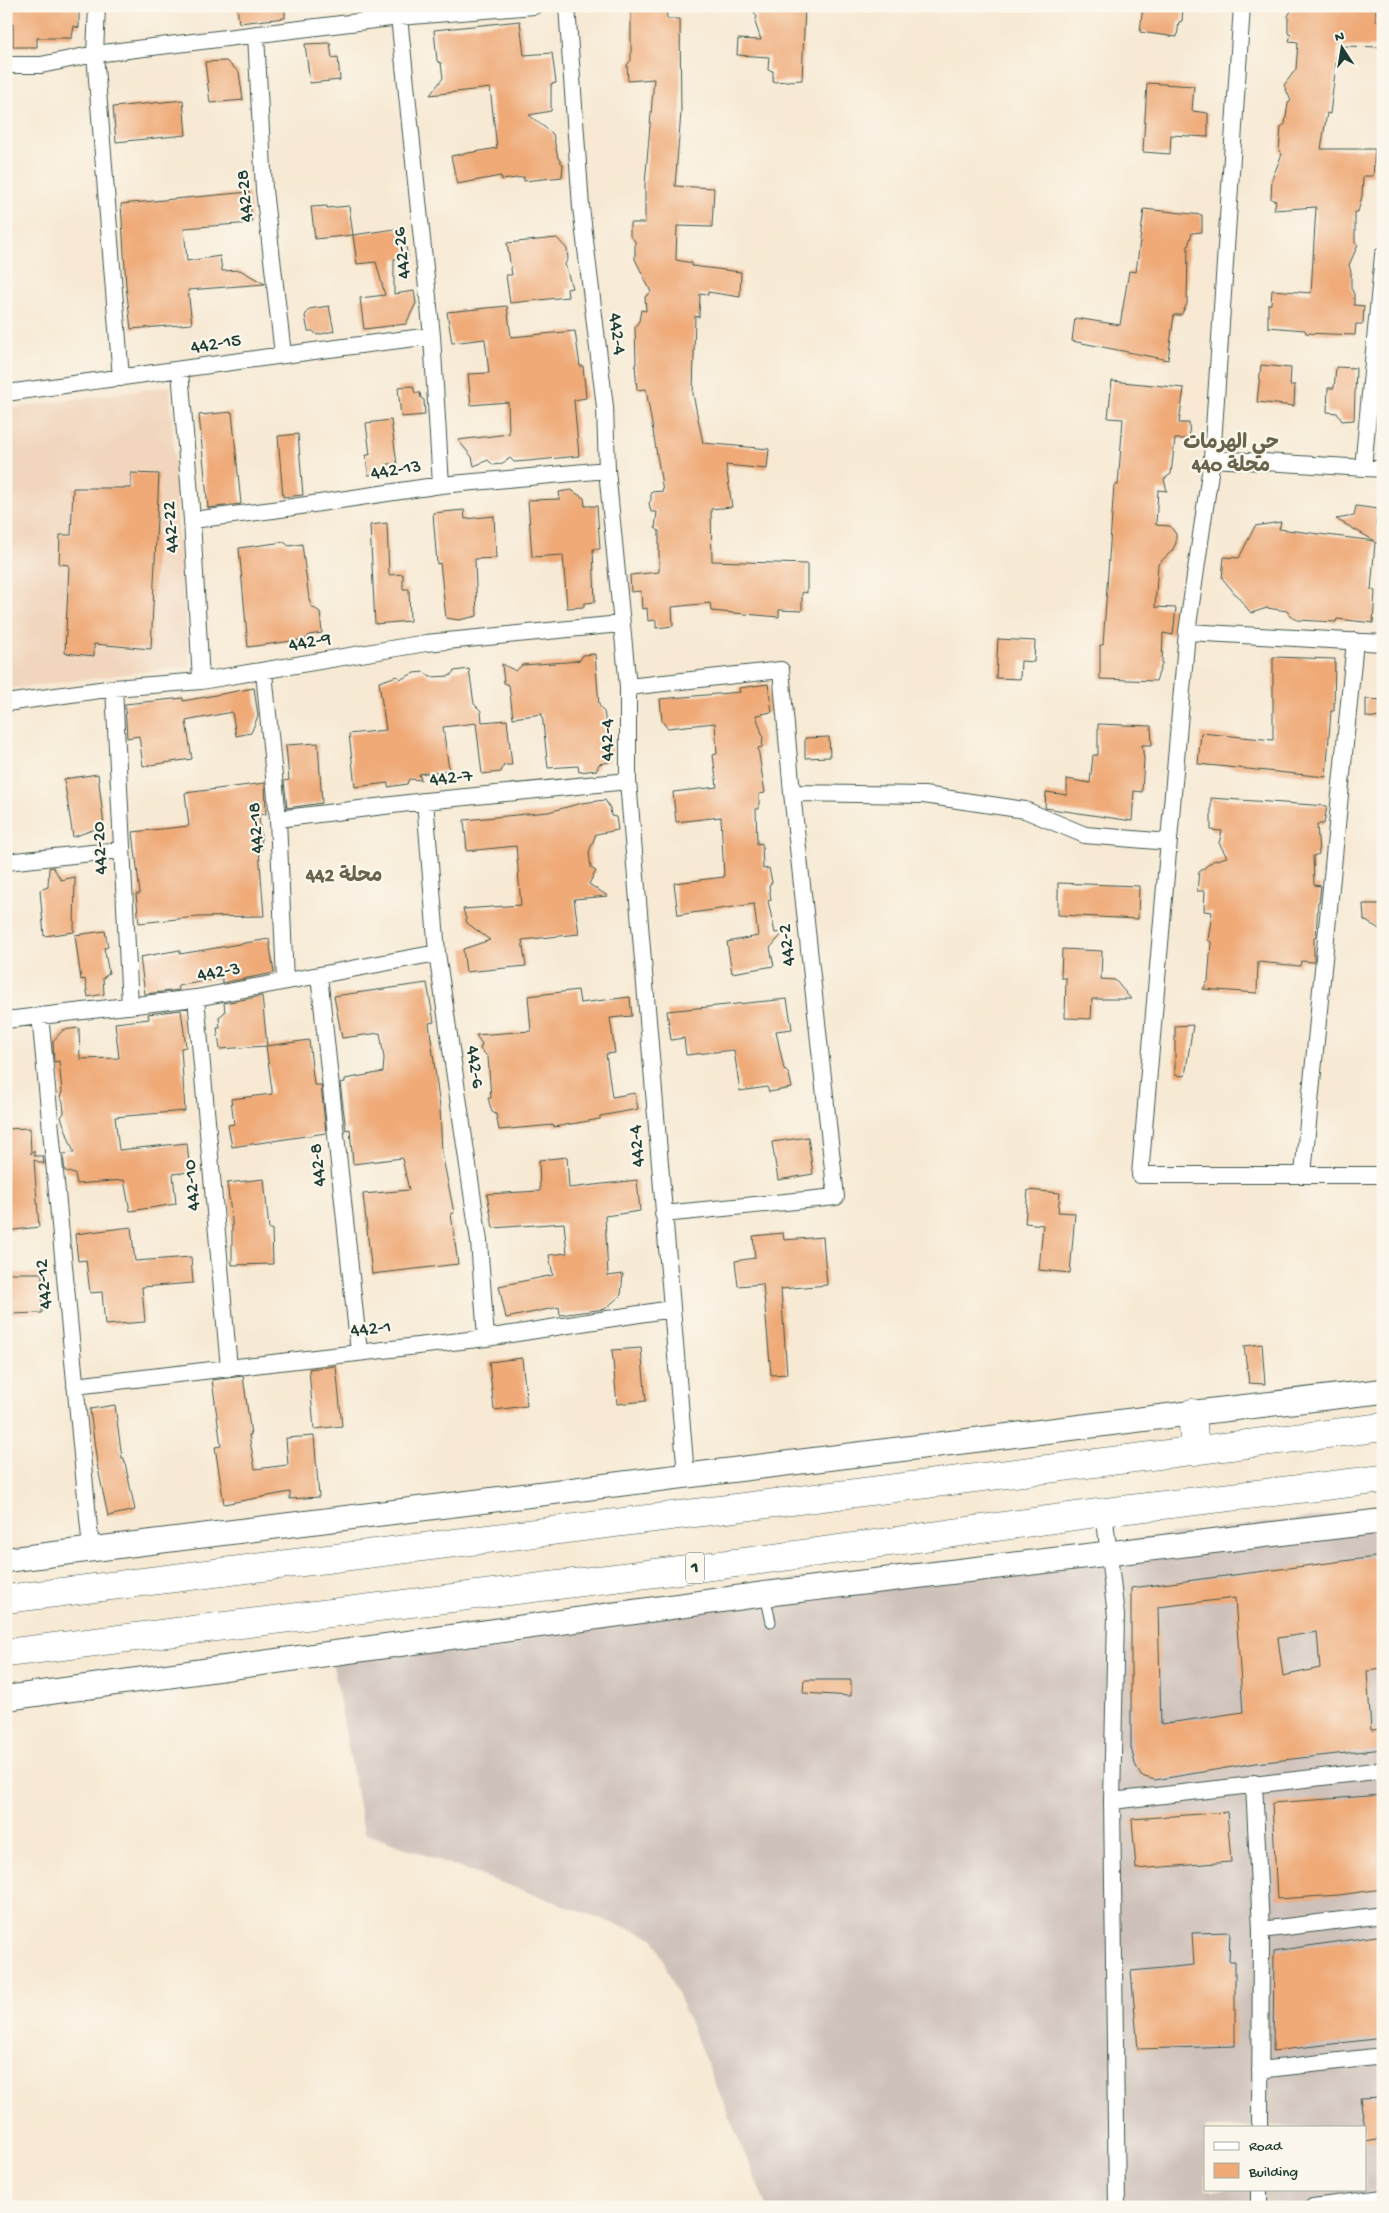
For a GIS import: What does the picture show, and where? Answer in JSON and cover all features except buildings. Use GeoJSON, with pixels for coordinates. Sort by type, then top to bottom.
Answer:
{"type":"FeatureCollection","features":[{"type":"Feature","properties":{"kind":"highway"},"geometry":{"type":"LineString","coordinates":[[1192,1413],[1195,1451]]}},
{"type":"Feature","properties":{"kind":"highway"},"geometry":{"type":"LineString","coordinates":[[6,1599],[1383,1427]]}},
{"type":"Feature","properties":{"kind":"highway","name":"1"},"geometry":{"type":"LineString","coordinates":[[6,1653],[760,1560],[1104,1512],[1383,1479]]}},
{"type":"Feature","properties":{"kind":"main road"},"geometry":{"type":"LineString","coordinates":[[6,1560],[686,1475],[1383,1391]]}},
{"type":"Feature","properties":{"kind":"main road"},"geometry":{"type":"LineString","coordinates":[[6,1698],[765,1594],[1383,1521]]}},
{"type":"Feature","properties":{"kind":"street"},"geometry":{"type":"LineString","coordinates":[[96,6],[95,54],[121,378]]}},
{"type":"Feature","properties":{"kind":"street"},"geometry":{"type":"LineString","coordinates":[[6,65],[41,64],[95,54],[400,17],[534,6]]}},
{"type":"Feature","properties":{"kind":"street","name":"442-4"},"geometry":{"type":"LineString","coordinates":[[567,6],[581,207],[605,407],[607,470],[620,624],[628,688],[628,781],[686,1475]]}},
{"type":"Feature","properties":{"kind":"street"},"geometry":{"type":"LineString","coordinates":[[1242,6],[1212,459],[1187,632],[1140,1175],[1383,1175]]}},
{"type":"Feature","properties":{"kind":"street","name":"442-26"},"geometry":{"type":"LineString","coordinates":[[400,17],[432,336],[441,484]]}},
{"type":"Feature","properties":{"kind":"street","name":"442-28"},"geometry":{"type":"LineString","coordinates":[[256,34],[264,190],[283,354]]}},
{"type":"Feature","properties":{"kind":"street"},"geometry":{"type":"LineString","coordinates":[[1363,468],[1383,255]]}},
{"type":"Feature","properties":{"kind":"street","name":"442-15"},"geometry":{"type":"LineString","coordinates":[[6,394],[180,371],[283,354],[432,336]]}},
{"type":"Feature","properties":{"kind":"street","name":"442-22"},"geometry":{"type":"LineString","coordinates":[[180,371],[192,520],[201,681]]}},
{"type":"Feature","properties":{"kind":"street"},"geometry":{"type":"LineString","coordinates":[[1212,459],[1383,469]]}},
{"type":"Feature","properties":{"kind":"street","name":"442-13"},"geometry":{"type":"LineString","coordinates":[[192,520],[273,510],[441,484],[607,470]]}},
{"type":"Feature","properties":{"kind":"street","name":"442-9"},"geometry":{"type":"LineString","coordinates":[[6,702],[114,688],[201,681],[264,672],[426,643],[620,624]]}},
{"type":"Feature","properties":{"kind":"street"},"geometry":{"type":"LineString","coordinates":[[1187,632],[1383,643]]}},
{"type":"Feature","properties":{"kind":"street"},"geometry":{"type":"LineString","coordinates":[[1303,1174],[1355,641]]}},
{"type":"Feature","properties":{"kind":"street","name":"442-2"},"geometry":{"type":"LineString","coordinates":[[628,688],[781,670],[792,793],[836,1197],[663,1214]]}},
{"type":"Feature","properties":{"kind":"street","name":"442-18"},"geometry":{"type":"LineString","coordinates":[[264,672],[278,819],[285,981]]}},
{"type":"Feature","properties":{"kind":"street","name":"442-20"},"geometry":{"type":"LineString","coordinates":[[114,688],[130,1006]]}},
{"type":"Feature","properties":{"kind":"street","name":"442-7"},"geometry":{"type":"LineString","coordinates":[[278,819],[425,801],[628,781]]}},
{"type":"Feature","properties":{"kind":"street"},"geometry":{"type":"LineString","coordinates":[[792,793],[924,795],[1024,810],[1085,836],[1169,842]]}},
{"type":"Feature","properties":{"kind":"street","name":"442-6"},"geometry":{"type":"LineString","coordinates":[[425,801],[437,953],[479,1241],[486,1338]]}},
{"type":"Feature","properties":{"kind":"street"},"geometry":{"type":"LineString","coordinates":[[6,862],[121,850]]}},
{"type":"Feature","properties":{"kind":"street","name":"442-3"},"geometry":{"type":"LineString","coordinates":[[6,1020],[196,998],[437,953]]}},
{"type":"Feature","properties":{"kind":"street","name":"442-8"},"geometry":{"type":"LineString","coordinates":[[319,975],[359,1352]]}},
{"type":"Feature","properties":{"kind":"street","name":"442-10"},"geometry":{"type":"LineString","coordinates":[[196,998],[230,1368]]}},
{"type":"Feature","properties":{"kind":"street","name":"442-12"},"geometry":{"type":"LineString","coordinates":[[40,1015],[91,1550]]}},
{"type":"Feature","properties":{"kind":"street","name":"442-1"},"geometry":{"type":"LineString","coordinates":[[75,1386],[486,1338],[671,1309]]}},
{"type":"Feature","properties":{"kind":"street"},"geometry":{"type":"LineString","coordinates":[[1104,1512],[1116,1616],[1112,1801],[1117,2207]]}},
{"type":"Feature","properties":{"kind":"street"},"geometry":{"type":"LineString","coordinates":[[1112,1801],[1254,1783],[1383,1770]]}},
{"type":"Feature","properties":{"kind":"street"},"geometry":{"type":"LineString","coordinates":[[1254,1783],[1260,1930],[1260,2126]]}},
{"type":"Feature","properties":{"kind":"street"},"geometry":{"type":"LineString","coordinates":[[1260,1930],[1383,1915]]}},
{"type":"Feature","properties":{"kind":"street"},"geometry":{"type":"LineString","coordinates":[[1260,2070],[1383,2056]]}},
{"type":"Feature","properties":{"kind":"street"},"geometry":{"type":"LineString","coordinates":[[1259,2190],[1259,2207]]}},
{"type":"Feature","properties":{"kind":"street"},"geometry":{"type":"LineString","coordinates":[[1313,2207],[1383,2198]]}},
{"type":"Feature","properties":{"kind":"lane"},"geometry":{"type":"LineString","coordinates":[[765,1594],[771,1622]]}},
{"type":"Feature","properties":{"kind":"shaded area"},"geometry":{"type":"Polygon","coordinates":[[[170,386],[179,542],[189,666],[8,689],[6,409],[170,386]]]}},
{"type":"Feature","properties":{"kind":"shaded area"},"geometry":{"type":"Polygon","coordinates":[[[1383,1509],[1383,2207],[767,2207],[654,1938],[364,1833],[329,1644],[754,1584],[1383,1509]]]}},
{"type":"Feature","properties":{"kind":"district","name":"حي الهرمات محلة 440"},"geometry":{"type":"Point","coordinates":[1231,456]}},
{"type":"Feature","properties":{"kind":"district","name":"محلة 442"},"geometry":{"type":"Point","coordinates":[344,877]}}]}
